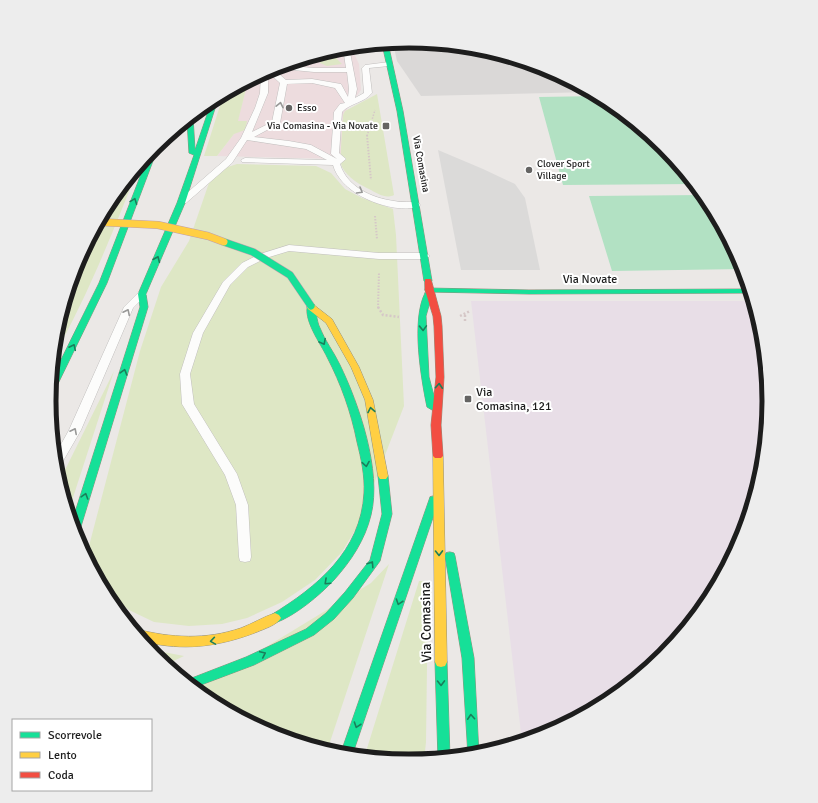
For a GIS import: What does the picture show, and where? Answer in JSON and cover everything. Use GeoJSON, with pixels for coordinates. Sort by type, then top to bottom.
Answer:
{"type":"FeatureCollection","features":[{"type":"Feature","properties":{"kind":"main road","name":"Via Comasina"},"geometry":{"type":"LineString","coordinates":[[386,49],[400,111],[425,256],[429,290],[437,316],[438,326],[440,377],[436,425],[439,486],[441,683],[444,753]]}},
{"type":"Feature","properties":{"kind":"main road"},"geometry":{"type":"LineString","coordinates":[[77,523],[144,307],[142,294],[181,203],[212,109]]}},
{"type":"Feature","properties":{"kind":"main road"},"geometry":{"type":"LineString","coordinates":[[190,124],[193,164]]}},
{"type":"Feature","properties":{"kind":"main road"},"geometry":{"type":"LineString","coordinates":[[56,380],[103,283],[150,161]]}},
{"type":"Feature","properties":{"kind":"main road"},"geometry":{"type":"LineString","coordinates":[[105,222],[158,225],[208,236],[253,252],[290,275],[311,306],[329,321],[336,332],[355,367],[369,400],[384,480],[386,514],[374,561],[349,595],[330,616],[310,632],[250,661],[195,682]]}},
{"type":"Feature","properties":{"kind":"main road","name":"Via Comasina"},"geometry":{"type":"LineString","coordinates":[[429,290],[422,316],[424,377],[436,425]]}},
{"type":"Feature","properties":{"kind":"main road","name":"Via Novate"},"geometry":{"type":"LineString","coordinates":[[429,290],[529,292],[745,291]]}},
{"type":"Feature","properties":{"kind":"main road"},"geometry":{"type":"LineString","coordinates":[[145,637],[156,640],[187,643],[219,640],[256,628],[289,611],[321,588],[334,575],[353,548],[359,536],[367,512],[369,487],[366,460],[354,409],[330,354],[313,324],[311,306]]}},
{"type":"Feature","properties":{"kind":"main road","name":"Via Comasina"},"geometry":{"type":"LineString","coordinates":[[439,486],[468,658],[474,749]]}},
{"type":"Feature","properties":{"kind":"main road"},"geometry":{"type":"LineString","coordinates":[[348,749],[439,486]]}},
{"type":"Feature","properties":{"kind":"lane"},"geometry":{"type":"LineString","coordinates":[[347,54],[353,89],[350,103]]}},
{"type":"Feature","properties":{"kind":"lane"},"geometry":{"type":"LineString","coordinates":[[245,160],[336,163],[342,158],[335,154],[338,112],[343,106],[364,97],[368,93],[365,68],[367,66],[389,64]]}},
{"type":"Feature","properties":{"kind":"lane"},"geometry":{"type":"LineString","coordinates":[[292,68],[350,70]]}},
{"type":"Feature","properties":{"kind":"lane"},"geometry":{"type":"LineString","coordinates":[[275,75],[284,82],[312,81],[338,86],[345,99],[350,103]]}},
{"type":"Feature","properties":{"kind":"lane"},"geometry":{"type":"LineString","coordinates":[[181,203],[229,161],[245,138],[259,108],[264,93],[265,79]]}},
{"type":"Feature","properties":{"kind":"lane"},"geometry":{"type":"LineString","coordinates":[[245,138],[276,123],[284,82]]}},
{"type":"Feature","properties":{"kind":"lane"},"geometry":{"type":"LineString","coordinates":[[245,138],[289,143],[308,147],[336,163]]}},
{"type":"Feature","properties":{"kind":"lane"},"geometry":{"type":"LineString","coordinates":[[336,163],[337,171],[347,183],[360,192],[395,204],[416,204]]}},
{"type":"Feature","properties":{"kind":"lane"},"geometry":{"type":"LineString","coordinates":[[245,557],[242,505],[231,474],[188,404],[185,374],[198,333],[226,284],[245,265],[264,256],[289,248],[379,256],[425,256]]}},
{"type":"Feature","properties":{"kind":"lane"},"geometry":{"type":"LineString","coordinates":[[60,456],[75,430],[129,307],[142,294]]}},
{"type":"Feature","properties":{"kind":"path"},"geometry":{"type":"LineString","coordinates":[[379,270],[378,309],[383,315],[392,317]]}},
{"type":"Feature","properties":{"kind":"path"},"geometry":{"type":"LineString","coordinates":[[465,315],[465,321]]}},
{"type":"Feature","properties":{"kind":"shaded area"},"geometry":{"type":"Polygon","coordinates":[[[409,48],[455,51],[500,60],[523,67],[565,84],[581,92],[421,96],[397,61],[394,49],[409,48]]]}},
{"type":"Feature","properties":{"kind":"shaded area"},"geometry":{"type":"Polygon","coordinates":[[[354,53],[359,64],[361,90],[343,115],[342,159],[217,156],[234,134],[246,88],[295,67],[318,60],[354,53]]]}},
{"type":"Feature","properties":{"kind":"shaded area"},"geometry":{"type":"Polygon","coordinates":[[[438,150],[515,184],[525,198],[540,270],[461,270],[438,150]]]}},
{"type":"Feature","properties":{"kind":"shaded area"},"geometry":{"type":"Polygon","coordinates":[[[471,301],[748,301],[756,333],[762,378],[762,425],[756,470],[750,493],[736,537],[726,558],[703,598],[689,617],[675,635],[642,667],[624,682],[586,708],[565,719],[521,736],[471,301]]]}},
{"type":"Feature","properties":{"kind":"green space"},"geometry":{"type":"Polygon","coordinates":[[[336,56],[337,59],[342,64],[327,66],[320,63],[321,59],[336,56]]]}},
{"type":"Feature","properties":{"kind":"green space"},"geometry":{"type":"Polygon","coordinates":[[[246,87],[238,121],[247,121],[245,130],[234,134],[217,156],[204,156],[221,103],[246,87]]]}},
{"type":"Feature","properties":{"kind":"green space"},"geometry":{"type":"Polygon","coordinates":[[[377,94],[394,195],[391,196],[379,194],[355,181],[348,175],[341,164],[343,115],[345,111],[377,94]]]}},
{"type":"Feature","properties":{"kind":"green space"},"geometry":{"type":"Polygon","coordinates":[[[588,96],[624,121],[642,136],[675,168],[687,184],[563,185],[539,97],[588,96]]]}},
{"type":"Feature","properties":{"kind":"green space"},"geometry":{"type":"Polygon","coordinates":[[[237,164],[316,166],[331,173],[345,189],[362,198],[393,209],[396,235],[404,406],[358,525],[342,552],[315,580],[282,602],[247,618],[222,624],[189,626],[154,622],[129,610],[115,598],[92,558],[89,546],[140,351],[161,287],[189,241],[211,177],[219,170],[237,164]]]}},
{"type":"Feature","properties":{"kind":"green space"},"geometry":{"type":"Polygon","coordinates":[[[133,180],[89,286],[61,344],[74,288],[82,266],[103,225],[115,205],[133,180]]]}},
{"type":"Feature","properties":{"kind":"green space"},"geometry":{"type":"Polygon","coordinates":[[[696,195],[715,225],[737,269],[612,271],[589,196],[696,195]]]}},
{"type":"Feature","properties":{"kind":"green space"},"geometry":{"type":"Polygon","coordinates":[[[114,371],[71,504],[63,473],[114,371]]]}},
{"type":"Feature","properties":{"kind":"green space"},"geometry":{"type":"Polygon","coordinates":[[[389,564],[329,745],[295,736],[253,719],[232,708],[201,687],[371,583],[389,564]]]}},
{"type":"Feature","properties":{"kind":"green space"},"geometry":{"type":"Polygon","coordinates":[[[419,581],[426,581],[428,589],[425,754],[409,755],[366,752],[419,581]]]}},
{"type":"Feature","properties":{"kind":"green space"},"geometry":{"type":"Polygon","coordinates":[[[159,651],[184,656],[171,662],[159,651]]]}},
{"type":"Feature","properties":{"kind":"traffic: fast"},"geometry":{"type":"LineString","coordinates":[[386,49],[400,111],[428,281]]}},
{"type":"Feature","properties":{"kind":"traffic: fast"},"geometry":{"type":"LineString","coordinates":[[77,523],[144,307],[142,294],[181,203],[212,109]]}},
{"type":"Feature","properties":{"kind":"traffic: fast"},"geometry":{"type":"LineString","coordinates":[[190,124],[192,153]]}},
{"type":"Feature","properties":{"kind":"traffic: fast"},"geometry":{"type":"LineString","coordinates":[[56,380],[103,283],[150,161]]}},
{"type":"Feature","properties":{"kind":"traffic: fast"},"geometry":{"type":"LineString","coordinates":[[224,242],[253,252],[290,275],[311,306]]}},
{"type":"Feature","properties":{"kind":"traffic: fast"},"geometry":{"type":"LineString","coordinates":[[429,290],[529,292],[745,291]]}},
{"type":"Feature","properties":{"kind":"traffic: fast"},"geometry":{"type":"LineString","coordinates":[[428,295],[422,316],[425,377],[432,407]]}},
{"type":"Feature","properties":{"kind":"traffic: fast"},"geometry":{"type":"LineString","coordinates":[[275,618],[310,595],[339,567],[351,551],[360,533],[366,514],[369,493],[368,475],[364,453],[352,405],[335,364],[316,328],[312,318],[311,306]]}},
{"type":"Feature","properties":{"kind":"traffic: fast"},"geometry":{"type":"LineString","coordinates":[[195,682],[250,661],[310,632],[330,616],[349,595],[375,561],[387,514],[383,476]]}},
{"type":"Feature","properties":{"kind":"traffic: fast"},"geometry":{"type":"LineString","coordinates":[[348,749],[434,500]]}},
{"type":"Feature","properties":{"kind":"traffic: fast"},"geometry":{"type":"LineString","coordinates":[[450,556],[468,658],[474,749]]}},
{"type":"Feature","properties":{"kind":"traffic: fast"},"geometry":{"type":"LineString","coordinates":[[441,662],[444,753]]}},
{"type":"Feature","properties":{"kind":"traffic: slow"},"geometry":{"type":"LineString","coordinates":[[105,222],[158,225],[208,236],[224,242]]}},
{"type":"Feature","properties":{"kind":"traffic: slow"},"geometry":{"type":"LineString","coordinates":[[311,307],[329,321],[355,367],[369,400],[383,476]]}},
{"type":"Feature","properties":{"kind":"traffic: slow"},"geometry":{"type":"LineString","coordinates":[[438,456],[441,662]]}},
{"type":"Feature","properties":{"kind":"traffic: slow"},"geometry":{"type":"LineString","coordinates":[[144,636],[172,642],[207,641],[241,633],[275,618]]}},
{"type":"Feature","properties":{"kind":"traffic: jam"},"geometry":{"type":"LineString","coordinates":[[428,281],[438,326],[440,377],[436,425],[438,456]]}},
{"type":"Feature","properties":{"kind":"place","name":"Esso"},"geometry":{"type":"Point","coordinates":[289,108]}},
{"type":"Feature","properties":{"kind":"place","name":"Via Comasina - Via Novate"},"geometry":{"type":"Point","coordinates":[386,126]}},
{"type":"Feature","properties":{"kind":"place","name":"Clover Sport Village"},"geometry":{"type":"Point","coordinates":[529,170]}},
{"type":"Feature","properties":{"kind":"place","name":"Via Comasina, 121"},"geometry":{"type":"Point","coordinates":[468,399]}}]}
